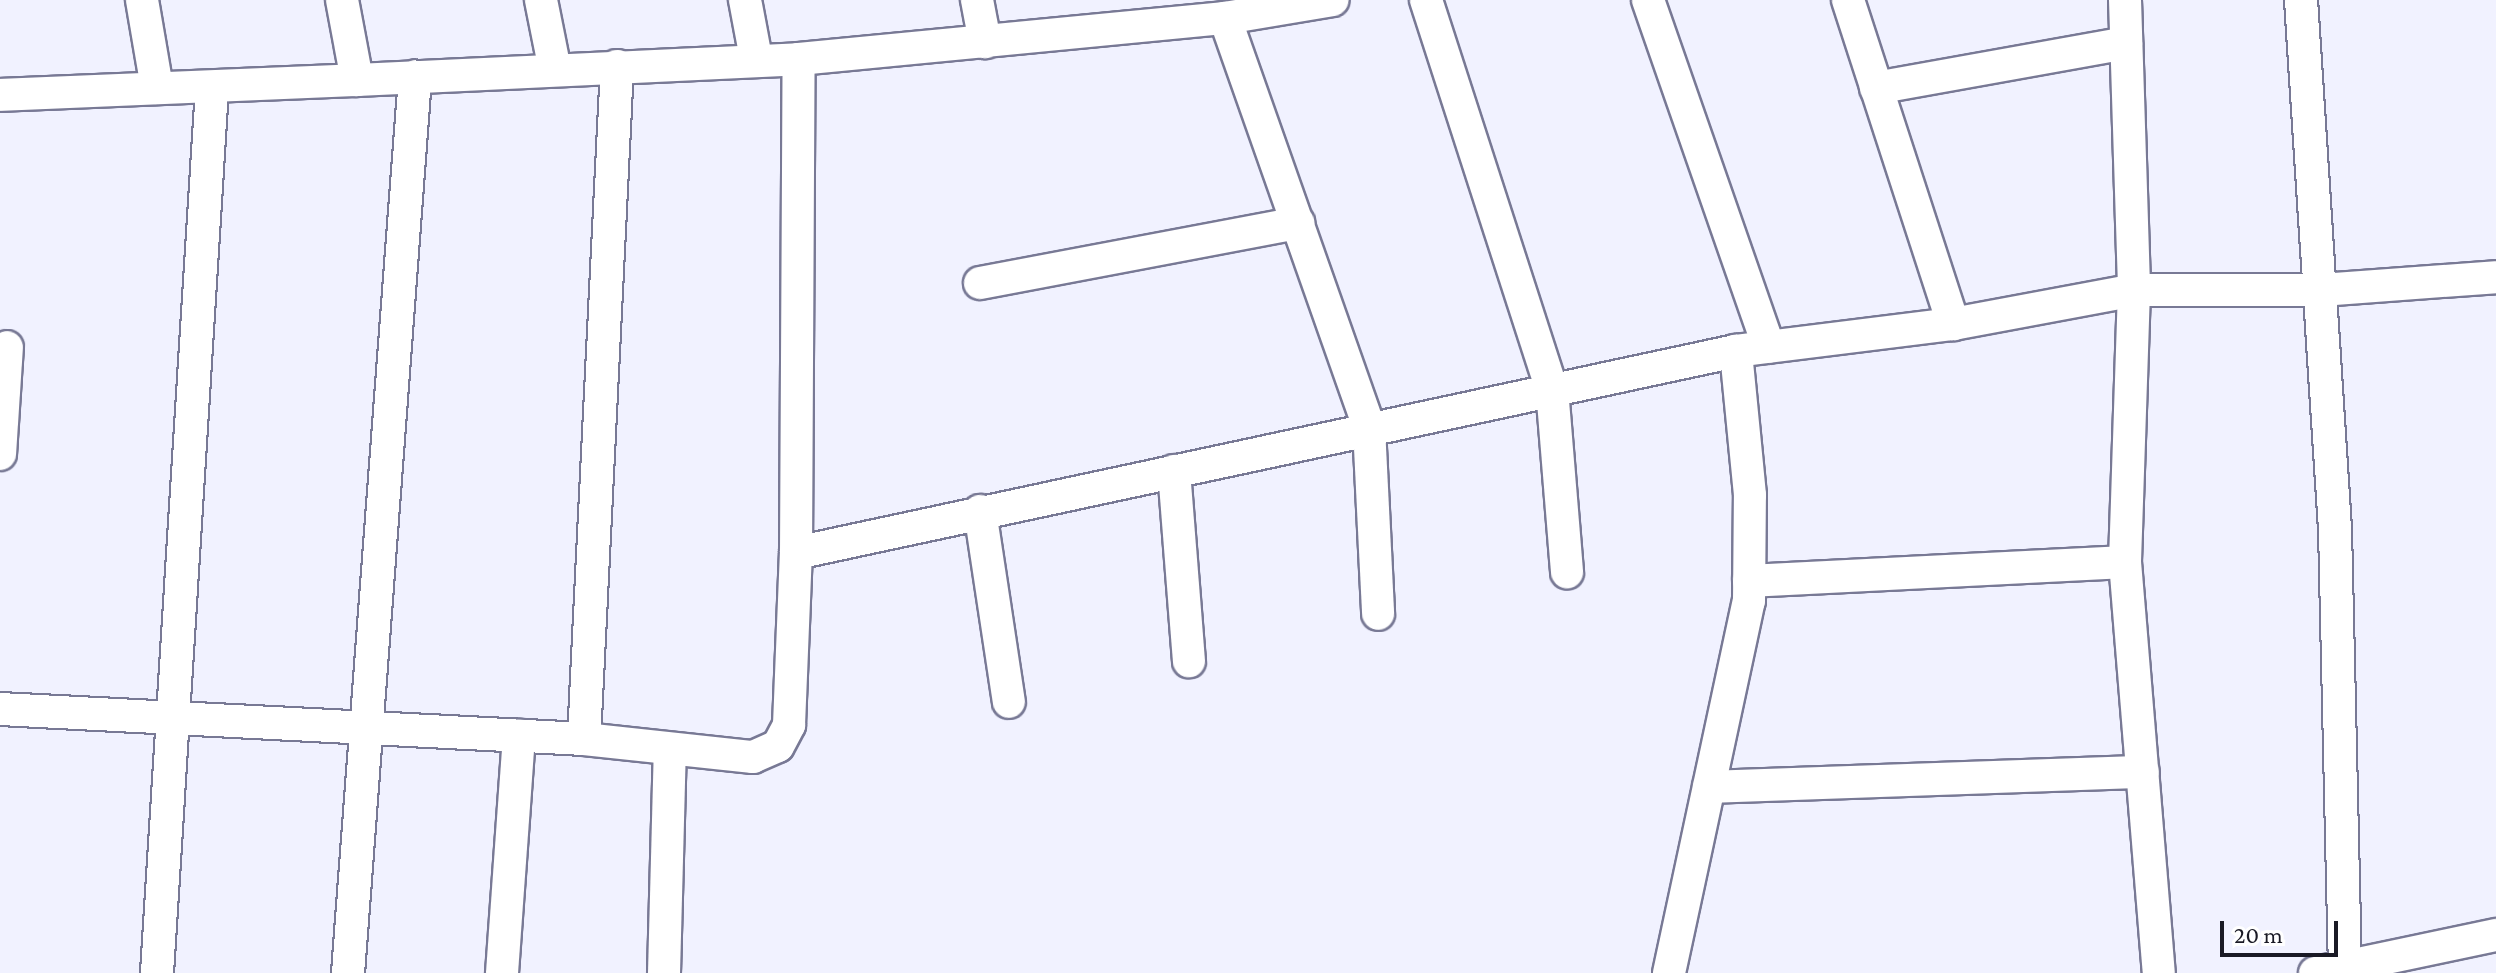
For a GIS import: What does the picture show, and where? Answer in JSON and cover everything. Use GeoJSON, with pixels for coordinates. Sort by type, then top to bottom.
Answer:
{"type":"FeatureCollection","features":[{"type":"Feature","properties":{"kind":"street"},"geometry":{"type":"LineString","coordinates":[[142,0],[157,88]]}},
{"type":"Feature","properties":{"kind":"street"},"geometry":{"type":"LineString","coordinates":[[342,0],[357,80]]}},
{"type":"Feature","properties":{"kind":"street"},"geometry":{"type":"LineString","coordinates":[[541,0],[555,70]]}},
{"type":"Feature","properties":{"kind":"street"},"geometry":{"type":"LineString","coordinates":[[745,0],[756,58]]}},
{"type":"Feature","properties":{"kind":"street"},"geometry":{"type":"LineString","coordinates":[[977,0],[985,42]]}},
{"type":"Feature","properties":{"kind":"street"},"geometry":{"type":"LineString","coordinates":[[0,95],[212,88],[756,58],[799,59],[1225,18],[1332,0]]}},
{"type":"Feature","properties":{"kind":"street"},"geometry":{"type":"LineString","coordinates":[[1426,0],[1552,389],[1567,572]]}},
{"type":"Feature","properties":{"kind":"street"},"geometry":{"type":"LineString","coordinates":[[1648,0],[1769,347]]}},
{"type":"Feature","properties":{"kind":"street"},"geometry":{"type":"LineString","coordinates":[[1848,0],[1953,324]]}},
{"type":"Feature","properties":{"kind":"street"},"geometry":{"type":"LineString","coordinates":[[2125,0],[2134,290],[2125,562],[2159,973]]}},
{"type":"Feature","properties":{"kind":"street"},"geometry":{"type":"LineString","coordinates":[[2301,0],[2335,529],[2330,970],[2496,935]]}},
{"type":"Feature","properties":{"kind":"street"},"geometry":{"type":"LineString","coordinates":[[1225,18],[1369,427],[1378,614]]}},
{"type":"Feature","properties":{"kind":"street"},"geometry":{"type":"LineString","coordinates":[[1876,88],[2126,43]]}},
{"type":"Feature","properties":{"kind":"street"},"geometry":{"type":"LineString","coordinates":[[0,709],[584,739],[753,757],[778,746],[789,725],[796,553],[799,59]]}},
{"type":"Feature","properties":{"kind":"street"},"geometry":{"type":"LineString","coordinates":[[584,739],[617,66]]}},
{"type":"Feature","properties":{"kind":"street"},"geometry":{"type":"LineString","coordinates":[[348,973],[363,726],[415,77]]}},
{"type":"Feature","properties":{"kind":"street"},"geometry":{"type":"LineString","coordinates":[[157,973],[176,716],[212,88]]}},
{"type":"Feature","properties":{"kind":"street"},"geometry":{"type":"LineString","coordinates":[[980,283],[1298,223]]}},
{"type":"Feature","properties":{"kind":"street"},"geometry":{"type":"LineString","coordinates":[[796,553],[1369,427],[1736,351],[1953,324],[2134,290],[2321,290],[2496,277]]}},
{"type":"Feature","properties":{"kind":"street"},"geometry":{"type":"LineString","coordinates":[[0,454],[7,347]]}},
{"type":"Feature","properties":{"kind":"street"},"geometry":{"type":"LineString","coordinates":[[1669,973],[1749,581],[1750,495],[1736,351]]}},
{"type":"Feature","properties":{"kind":"street"},"geometry":{"type":"LineString","coordinates":[[1174,471],[1189,661]]}},
{"type":"Feature","properties":{"kind":"street"},"geometry":{"type":"LineString","coordinates":[[980,511],[1009,702]]}},
{"type":"Feature","properties":{"kind":"street"},"geometry":{"type":"LineString","coordinates":[[1749,581],[2125,562]]}},
{"type":"Feature","properties":{"kind":"street"},"geometry":{"type":"LineString","coordinates":[[502,973],[519,736]]}},
{"type":"Feature","properties":{"kind":"street"},"geometry":{"type":"LineString","coordinates":[[664,973],[670,749]]}},
{"type":"Feature","properties":{"kind":"street"},"geometry":{"type":"LineString","coordinates":[[1709,787],[2143,772]]}}]}
